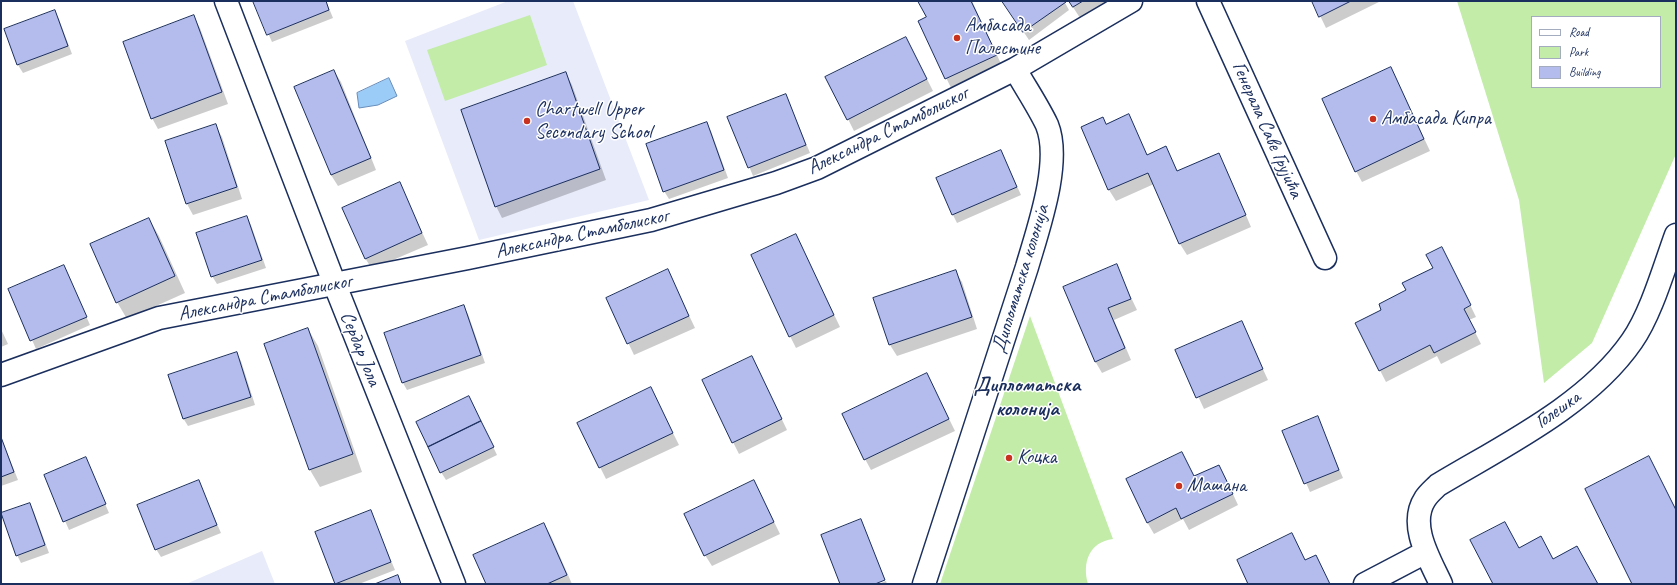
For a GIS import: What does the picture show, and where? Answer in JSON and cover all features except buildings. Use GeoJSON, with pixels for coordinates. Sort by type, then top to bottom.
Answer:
{"type":"FeatureCollection","features":[{"type":"Feature","properties":{"kind":"street","name":"Сердар Јола"},"geometry":{"type":"LineString","coordinates":[[226,1],[335,285],[454,584]]}},
{"type":"Feature","properties":{"kind":"street","name":"Александра Стамболиског"},"geometry":{"type":"LineString","coordinates":[[1,375],[159,318],[335,285],[652,220],[776,183],[817,168],[1015,69],[1131,1]]}},
{"type":"Feature","properties":{"kind":"street","name":"Генерала Саве Грујића"},"geometry":{"type":"LineString","coordinates":[[1208,1],[1325,258]]}},
{"type":"Feature","properties":{"kind":"street","name":"Дипломатска колонија"},"geometry":{"type":"LineString","coordinates":[[924,584],[1029,259],[1050,179],[1051,150],[1047,125],[1015,69]]}},
{"type":"Feature","properties":{"kind":"street","name":"Голешка"},"geometry":{"type":"LineString","coordinates":[[1426,552],[1419,527],[1420,513],[1425,499],[1438,485],[1546,420],[1586,390],[1607,371],[1632,341],[1646,314],[1676,235]]}},
{"type":"Feature","properties":{"kind":"street"},"geometry":{"type":"LineString","coordinates":[[1365,584],[1426,552],[1442,584]]}},
{"type":"Feature","properties":{"kind":"shaded area","name":"Chartwell Upper Secondary School"},"geometry":{"type":"Polygon","coordinates":[[[508,1],[573,1],[649,200],[479,240],[405,41],[508,1]]]}},
{"type":"Feature","properties":{"kind":"shaded area"},"geometry":{"type":"Polygon","coordinates":[[[262,551],[275,584],[186,584],[262,551]]]}},
{"type":"Feature","properties":{"kind":"green space"},"geometry":{"type":"Polygon","coordinates":[[[1457,1],[1676,1],[1676,154],[1592,343],[1544,383],[1519,200],[1457,1]]]}},
{"type":"Feature","properties":{"kind":"green space"},"geometry":{"type":"Polygon","coordinates":[[[530,15],[547,65],[445,101],[427,50],[530,15]]]}},
{"type":"Feature","properties":{"kind":"green space"},"geometry":{"type":"Polygon","coordinates":[[[1030,316],[1113,539],[1098,544],[1089,555],[1086,569],[1088,584],[940,584],[1030,316]]]}},
{"type":"Feature","properties":{"kind":"water"},"geometry":{"type":"Polygon","coordinates":[[[389,78],[397,96],[378,105],[359,108],[357,93],[389,78]]]}},
{"type":"Feature","properties":{"kind":"place","name":"Амбасада Палестине"},"geometry":{"type":"Point","coordinates":[957,38]}},
{"type":"Feature","properties":{"kind":"place","name":"Амбасада Кипра"},"geometry":{"type":"Point","coordinates":[1373,119]}},
{"type":"Feature","properties":{"kind":"place","name":"Chartwell Upper Secondary School"},"geometry":{"type":"Point","coordinates":[527,121]}},
{"type":"Feature","properties":{"kind":"place","name":"Коцка"},"geometry":{"type":"Point","coordinates":[1009,458]}},
{"type":"Feature","properties":{"kind":"place","name":"Машана"},"geometry":{"type":"Point","coordinates":[1179,486]}},
{"type":"Feature","properties":{"kind":"district","name":"Дипломатска колонија"},"geometry":{"type":"Point","coordinates":[1027,397]}}]}
